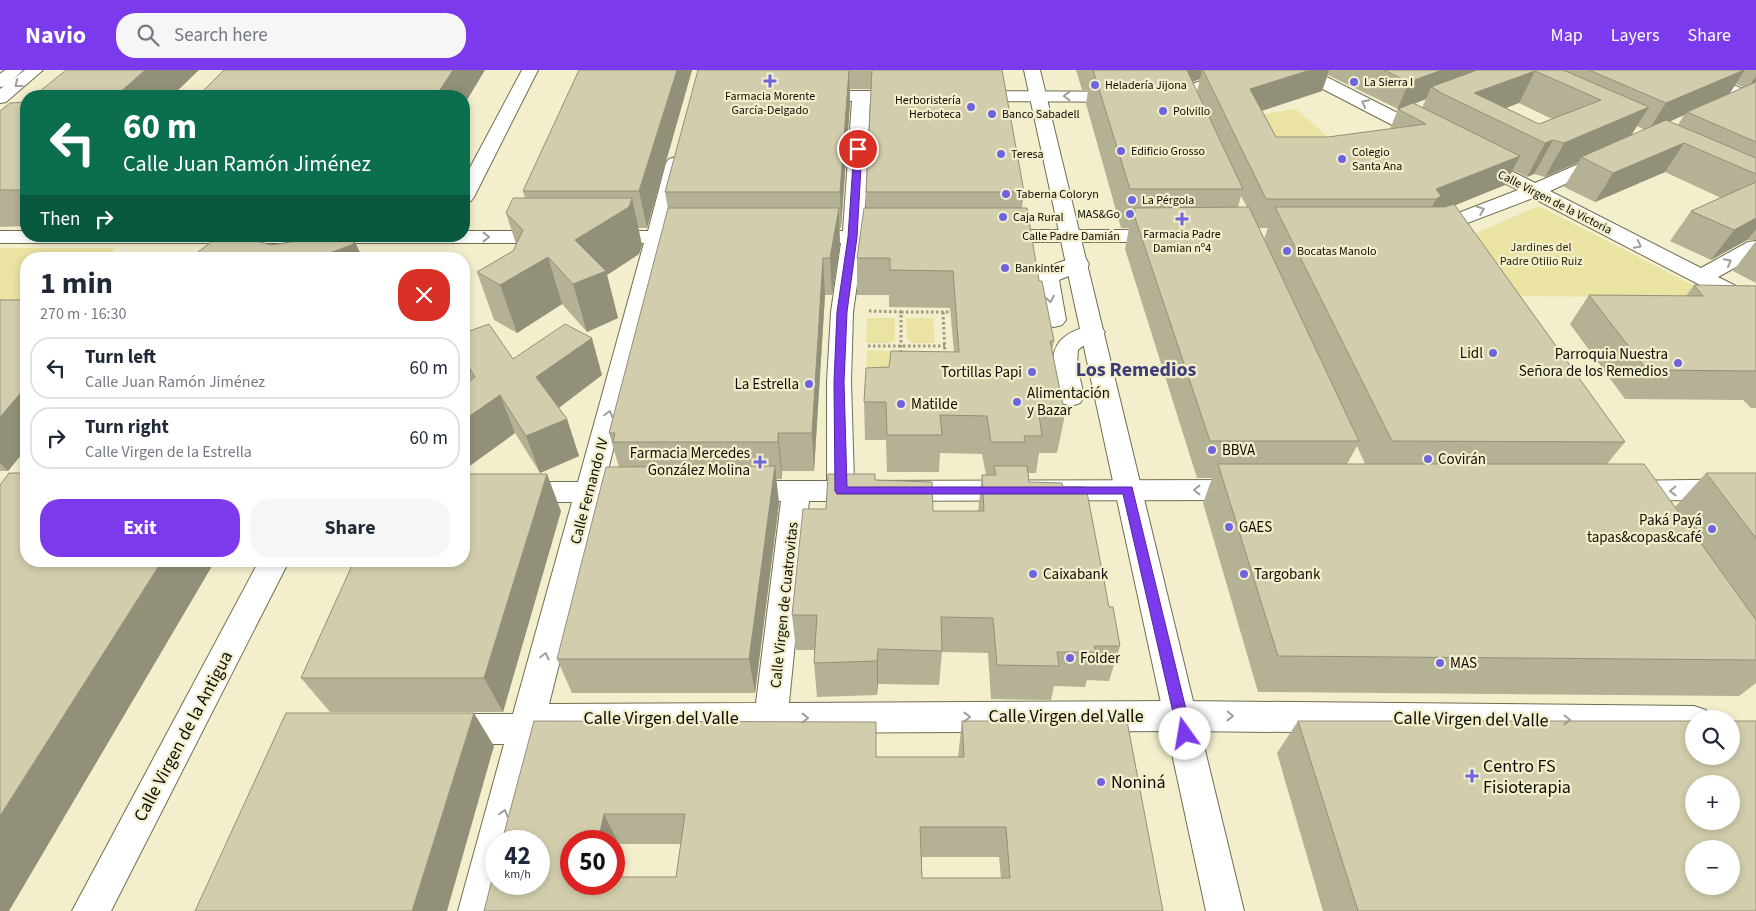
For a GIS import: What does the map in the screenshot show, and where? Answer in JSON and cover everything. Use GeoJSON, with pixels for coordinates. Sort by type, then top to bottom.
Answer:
{"type":"FeatureCollection","features":[{"type":"Feature","properties":{"kind":"street"},"geometry":{"type":"LineString","coordinates":[[0,82],[15,70]]}},
{"type":"Feature","properties":{"kind":"street"},"geometry":{"type":"LineString","coordinates":[[0,98],[35,70]]}},
{"type":"Feature","properties":{"kind":"street"},"geometry":{"type":"LineString","coordinates":[[470,185],[530,70]]}},
{"type":"Feature","properties":{"kind":"street"},"geometry":{"type":"LineString","coordinates":[[1032,70],[1094,332],[1128,490],[1225,911]]}},
{"type":"Feature","properties":{"kind":"street"},"geometry":{"type":"LineString","coordinates":[[950,96],[1170,97],[1187,102],[1251,70]]}},
{"type":"Feature","properties":{"kind":"street","name":"Calle Virgen de la Victoria"},"geometry":{"type":"LineString","coordinates":[[1300,70],[1756,305]]}},
{"type":"Feature","properties":{"kind":"street"},"geometry":{"type":"LineString","coordinates":[[1680,70],[1753,96]]}},
{"type":"Feature","properties":{"kind":"street"},"geometry":{"type":"LineString","coordinates":[[1124,79],[1130,97]]}},
{"type":"Feature","properties":{"kind":"street"},"geometry":{"type":"LineString","coordinates":[[792,96],[920,96]]}},
{"type":"Feature","properties":{"kind":"street"},"geometry":{"type":"LineString","coordinates":[[841,491],[839,382],[841,322],[852,237],[861,96]]}},
{"type":"Feature","properties":{"kind":"street"},"geometry":{"type":"LineString","coordinates":[[1728,104],[1753,96]]}},
{"type":"Feature","properties":{"kind":"street"},"geometry":{"type":"LineString","coordinates":[[1395,119],[1418,110]]}},
{"type":"Feature","properties":{"kind":"street","name":"Calle Fernando IV"},"geometry":{"type":"LineString","coordinates":[[478,911],[683,138]]}},
{"type":"Feature","properties":{"kind":"street"},"geometry":{"type":"LineString","coordinates":[[1407,236],[1451,235],[1533,190],[1621,152]]}},
{"type":"Feature","properties":{"kind":"street","name":"Calle Padre Damián"},"geometry":{"type":"LineString","coordinates":[[972,236],[1188,236]]}},
{"type":"Feature","properties":{"kind":"street"},"geometry":{"type":"LineString","coordinates":[[0,237],[20,237]]}},
{"type":"Feature","properties":{"kind":"street"},"geometry":{"type":"LineString","coordinates":[[470,237],[715,237]]}},
{"type":"Feature","properties":{"kind":"street"},"geometry":{"type":"LineString","coordinates":[[784,237],[912,237]]}},
{"type":"Feature","properties":{"kind":"street"},"geometry":{"type":"LineString","coordinates":[[216,252],[224,242]]}},
{"type":"Feature","properties":{"kind":"street"},"geometry":{"type":"LineString","coordinates":[[268,243],[297,242]]}},
{"type":"Feature","properties":{"kind":"street"},"geometry":{"type":"LineString","coordinates":[[1701,277],[1756,247]]}},
{"type":"Feature","properties":{"kind":"street"},"geometry":{"type":"LineString","coordinates":[[1054,320],[1047,277],[1062,268],[1078,264]]}},
{"type":"Feature","properties":{"kind":"street"},"geometry":{"type":"LineString","coordinates":[[1071,397],[1064,356],[1067,345],[1076,337],[1094,332]]}},
{"type":"Feature","properties":{"kind":"street"},"geometry":{"type":"LineString","coordinates":[[1613,467],[1647,515]]}},
{"type":"Feature","properties":{"kind":"street"},"geometry":{"type":"LineString","coordinates":[[1602,491],[1756,489]]}},
{"type":"Feature","properties":{"kind":"street"},"geometry":{"type":"LineString","coordinates":[[717,492],[1274,490]]}},
{"type":"Feature","properties":{"kind":"street","name":"Calle Virgen de Cuatrovitas"},"geometry":{"type":"LineString","coordinates":[[771,718],[796,491]]}},
{"type":"Feature","properties":{"kind":"street"},"geometry":{"type":"LineString","coordinates":[[470,492],[658,492]]}},
{"type":"Feature","properties":{"kind":"street","name":"Calle Virgen de la Antigua"},"geometry":{"type":"LineString","coordinates":[[92,911],[271,567]]}},
{"type":"Feature","properties":{"kind":"street","name":"Calle Virgen del Valle"},"geometry":{"type":"LineString","coordinates":[[419,729],[527,724],[771,718],[1181,716],[1685,721]]}},
{"type":"Feature","properties":{"kind":"path"},"geometry":{"type":"LineString","coordinates":[[864,311],[962,312]]}},
{"type":"Feature","properties":{"kind":"path"},"geometry":{"type":"LineString","coordinates":[[901,312],[901,355]]}},
{"type":"Feature","properties":{"kind":"path"},"geometry":{"type":"LineString","coordinates":[[943,312],[946,356]]}},
{"type":"Feature","properties":{"kind":"path"},"geometry":{"type":"LineString","coordinates":[[863,346],[945,346]]}},
{"type":"Feature","properties":{"kind":"green space"},"geometry":{"type":"Polygon","coordinates":[[[1296,109],[1352,158],[1305,165],[1252,116],[1296,109]]]}},
{"type":"Feature","properties":{"kind":"green space","name":"Jardines del Padre Otilio Ruiz"},"geometry":{"type":"Polygon","coordinates":[[[1539,206],[1718,298],[1518,296],[1474,234],[1539,206]]]}},
{"type":"Feature","properties":{"kind":"green space"},"geometry":{"type":"Polygon","coordinates":[[[0,248],[115,248],[111,252],[20,252],[20,330],[0,330],[0,248]]]}},
{"type":"Feature","properties":{"kind":"green space"},"geometry":{"type":"Polygon","coordinates":[[[867,318],[895,318],[895,340],[890,343],[866,343],[867,318]]]}},
{"type":"Feature","properties":{"kind":"green space"},"geometry":{"type":"Polygon","coordinates":[[[906,318],[933,318],[935,343],[912,343],[907,339],[906,318]]]}},
{"type":"Feature","properties":{"kind":"green space"},"geometry":{"type":"Polygon","coordinates":[[[867,350],[890,351],[896,377],[866,377],[867,350]]]}},
{"type":"Feature","properties":{"kind":"building"},"geometry":{"type":"Polygon","coordinates":[[[66,70],[145,70],[123,90],[41,90],[66,70]]]}},
{"type":"Feature","properties":{"kind":"building"},"geometry":{"type":"Polygon","coordinates":[[[224,70],[453,70],[440,90],[204,90],[224,70]]]}},
{"type":"Feature","properties":{"kind":"building"},"geometry":{"type":"Polygon","coordinates":[[[579,70],[677,70],[639,191],[523,191],[579,70]]]}},
{"type":"Feature","properties":{"kind":"building"},"geometry":{"type":"Polygon","coordinates":[[[698,70],[849,70],[840,192],[665,192],[698,70]]]}},
{"type":"Feature","properties":{"kind":"building"},"geometry":{"type":"Polygon","coordinates":[[[872,70],[1002,70],[1024,192],[866,192],[872,70]]]}},
{"type":"Feature","properties":{"kind":"building"},"geometry":{"type":"Polygon","coordinates":[[[1093,70],[1187,70],[1243,189],[1130,189],[1093,70]]]}},
{"type":"Feature","properties":{"kind":"building"},"geometry":{"type":"Polygon","coordinates":[[[1203,70],[1310,70],[1250,89],[1276,137],[1328,137],[1426,124],[1398,109],[1413,103],[1520,156],[1436,189],[1441,196],[1436,199],[1266,199],[1203,70]]]}},
{"type":"Feature","properties":{"kind":"building"},"geometry":{"type":"Polygon","coordinates":[[[1384,70],[1442,70],[1409,82],[1384,70]]]}},
{"type":"Feature","properties":{"kind":"building"},"geometry":{"type":"Polygon","coordinates":[[[1477,70],[1563,70],[1649,107],[1564,143],[1553,140],[1545,143],[1431,87],[1477,70]],[[1535,71],[1474,93],[1539,124],[1601,100],[1535,71]]]}},
{"type":"Feature","properties":{"kind":"building"},"geometry":{"type":"Polygon","coordinates":[[[1589,70],[1744,70],[1666,103],[1589,70]]]}},
{"type":"Feature","properties":{"kind":"building"},"geometry":{"type":"Polygon","coordinates":[[[1756,82],[1756,142],[1687,112],[1756,82]]]}},
{"type":"Feature","properties":{"kind":"building"},"geometry":{"type":"Polygon","coordinates":[[[20,102],[20,190],[0,190],[0,111],[10,103],[20,102]]]}},
{"type":"Feature","properties":{"kind":"building"},"geometry":{"type":"Polygon","coordinates":[[[1666,120],[1756,158],[1756,174],[1684,143],[1613,173],[1581,157],[1666,120]]]}},
{"type":"Feature","properties":{"kind":"building"},"geometry":{"type":"Polygon","coordinates":[[[1756,182],[1756,218],[1734,230],[1691,211],[1756,182]]]}},
{"type":"Feature","properties":{"kind":"building"},"geometry":{"type":"Polygon","coordinates":[[[513,198],[632,198],[629,207],[575,240],[606,271],[573,284],[548,257],[500,285],[477,272],[513,251],[523,230],[506,213],[513,198]]]}},
{"type":"Feature","properties":{"kind":"building"},"geometry":{"type":"Polygon","coordinates":[[[1454,204],[1625,442],[1392,441],[1275,207],[1445,207],[1454,204]]]}},
{"type":"Feature","properties":{"kind":"building"},"geometry":{"type":"Polygon","coordinates":[[[1249,207],[1359,441],[1210,441],[1133,212],[1136,212],[1134,208],[1249,207]]]}},
{"type":"Feature","properties":{"kind":"building"},"geometry":{"type":"Polygon","coordinates":[[[668,208],[839,208],[830,258],[823,258],[812,433],[778,433],[778,442],[613,442],[615,433],[609,433],[668,208]]]}},
{"type":"Feature","properties":{"kind":"building"},"geometry":{"type":"Polygon","coordinates":[[[864,208],[1027,208],[1039,281],[1042,281],[1054,341],[1050,341],[1065,415],[1039,415],[1042,436],[1024,436],[1025,442],[991,442],[987,416],[940,415],[942,435],[887,435],[886,402],[864,402],[866,368],[889,367],[891,351],[959,352],[953,271],[890,270],[890,258],[857,258],[864,208]]]}},
{"type":"Feature","properties":{"kind":"building"},"geometry":{"type":"Polygon","coordinates":[[[211,242],[261,242],[271,245],[290,242],[354,242],[354,244],[333,252],[198,252],[211,242]]]}},
{"type":"Feature","properties":{"kind":"building"},"geometry":{"type":"Polygon","coordinates":[[[1694,285],[1756,286],[1756,371],[1647,370],[1589,295],[1703,296],[1694,285]]]}},
{"type":"Feature","properties":{"kind":"building"},"geometry":{"type":"Polygon","coordinates":[[[0,300],[20,300],[20,394],[0,417],[0,300]]]}},
{"type":"Feature","properties":{"kind":"building"},"geometry":{"type":"Polygon","coordinates":[[[489,324],[513,359],[565,324],[592,338],[536,377],[567,419],[526,436],[500,395],[470,416],[470,381],[475,377],[470,369],[470,331],[489,324]]]}},
{"type":"Feature","properties":{"kind":"building"},"geometry":{"type":"Polygon","coordinates":[[[1218,464],[1644,464],[1756,620],[1756,660],[1278,656],[1218,464]]]}},
{"type":"Feature","properties":{"kind":"building"},"geometry":{"type":"Polygon","coordinates":[[[775,466],[749,659],[557,659],[606,467],[775,466]]]}},
{"type":"Feature","properties":{"kind":"building"},"geometry":{"type":"Polygon","coordinates":[[[994,466],[1027,466],[1029,482],[1062,483],[1063,487],[1086,487],[1109,607],[1113,607],[1120,646],[1094,646],[1096,652],[1057,652],[1059,666],[997,665],[993,618],[941,617],[942,651],[878,649],[877,661],[814,663],[817,615],[792,615],[803,509],[826,509],[828,474],[875,474],[875,480],[932,482],[933,511],[984,511],[982,475],[996,475],[994,466]]]}},
{"type":"Feature","properties":{"kind":"building"},"geometry":{"type":"Polygon","coordinates":[[[9,473],[20,473],[20,567],[158,567],[0,816],[0,485],[9,473]]]}},
{"type":"Feature","properties":{"kind":"building"},"geometry":{"type":"Polygon","coordinates":[[[1706,473],[1756,473],[1756,538],[1706,473]]]}},
{"type":"Feature","properties":{"kind":"building"},"geometry":{"type":"Polygon","coordinates":[[[470,474],[547,474],[484,678],[301,678],[351,567],[470,567],[470,474]]]}},
{"type":"Feature","properties":{"kind":"building"},"geometry":{"type":"Polygon","coordinates":[[[286,713],[474,713],[412,911],[195,911],[286,713]]]}},
{"type":"Feature","properties":{"kind":"building"},"geometry":{"type":"Polygon","coordinates":[[[534,721],[876,722],[876,757],[964,757],[962,721],[1127,721],[1163,911],[484,911],[488,895],[550,895],[550,830],[505,830],[534,721]],[[920,827],[922,878],[1010,878],[1006,827],[920,827]]]}},
{"type":"Feature","properties":{"kind":"building"},"geometry":{"type":"Polygon","coordinates":[[[1298,721],[1685,721],[1685,765],[1740,765],[1740,721],[1756,721],[1756,911],[1358,911],[1298,721]]]}},
{"type":"Feature","properties":{"kind":"place","name":"Farmacia Morente García-Delgado"},"geometry":{"type":"Point","coordinates":[770,81]}},
{"type":"Feature","properties":{"kind":"place","name":"La Sierra I"},"geometry":{"type":"Point","coordinates":[1354,82]}},
{"type":"Feature","properties":{"kind":"place","name":"Heladería Jijona"},"geometry":{"type":"Point","coordinates":[1095,85]}},
{"type":"Feature","properties":{"kind":"place","name":"Herboristería Herboteca"},"geometry":{"type":"Point","coordinates":[971,107]}},
{"type":"Feature","properties":{"kind":"place","name":"Polvillo"},"geometry":{"type":"Point","coordinates":[1163,111]}},
{"type":"Feature","properties":{"kind":"place","name":"Banco Sabadell"},"geometry":{"type":"Point","coordinates":[992,114]}},
{"type":"Feature","properties":{"kind":"place","name":"Edificio Grosso"},"geometry":{"type":"Point","coordinates":[1121,151]}},
{"type":"Feature","properties":{"kind":"place","name":"Teresa"},"geometry":{"type":"Point","coordinates":[1001,154]}},
{"type":"Feature","properties":{"kind":"place","name":"Colegio Santa Ana"},"geometry":{"type":"Point","coordinates":[1342,159]}},
{"type":"Feature","properties":{"kind":"place","name":"Taberna Coloryn"},"geometry":{"type":"Point","coordinates":[1006,194]}},
{"type":"Feature","properties":{"kind":"place","name":"La Pérgola"},"geometry":{"type":"Point","coordinates":[1132,200]}},
{"type":"Feature","properties":{"kind":"place","name":"MAS&Go"},"geometry":{"type":"Point","coordinates":[1130,214]}},
{"type":"Feature","properties":{"kind":"place","name":"Caja Rural"},"geometry":{"type":"Point","coordinates":[1003,217]}},
{"type":"Feature","properties":{"kind":"place","name":"Farmacia Padre Damian nº4"},"geometry":{"type":"Point","coordinates":[1182,219]}},
{"type":"Feature","properties":{"kind":"place","name":"Bocatas Manolo"},"geometry":{"type":"Point","coordinates":[1287,251]}},
{"type":"Feature","properties":{"kind":"place","name":"Bankinter"},"geometry":{"type":"Point","coordinates":[1005,268]}},
{"type":"Feature","properties":{"kind":"place","name":"Lidl"},"geometry":{"type":"Point","coordinates":[1493,353]}},
{"type":"Feature","properties":{"kind":"place","name":"Parroquia Nuestra Señora de los Remedios"},"geometry":{"type":"Point","coordinates":[1678,363]}},
{"type":"Feature","properties":{"kind":"place","name":"Tortillas Papi"},"geometry":{"type":"Point","coordinates":[1032,372]}},
{"type":"Feature","properties":{"kind":"place","name":"La Estrella"},"geometry":{"type":"Point","coordinates":[809,384]}},
{"type":"Feature","properties":{"kind":"place","name":"Alimentación y Bazar"},"geometry":{"type":"Point","coordinates":[1017,402]}},
{"type":"Feature","properties":{"kind":"place","name":"Matilde"},"geometry":{"type":"Point","coordinates":[901,404]}},
{"type":"Feature","properties":{"kind":"place","name":"BBVA"},"geometry":{"type":"Point","coordinates":[1212,450]}},
{"type":"Feature","properties":{"kind":"place","name":"Covirán"},"geometry":{"type":"Point","coordinates":[1428,459]}},
{"type":"Feature","properties":{"kind":"place","name":"Farmacia Mercedes González Molina"},"geometry":{"type":"Point","coordinates":[760,462]}},
{"type":"Feature","properties":{"kind":"place","name":"GAES"},"geometry":{"type":"Point","coordinates":[1229,527]}},
{"type":"Feature","properties":{"kind":"place","name":"Paká Payá tapas&copas&café"},"geometry":{"type":"Point","coordinates":[1712,529]}},
{"type":"Feature","properties":{"kind":"place","name":"Caixabank"},"geometry":{"type":"Point","coordinates":[1033,574]}},
{"type":"Feature","properties":{"kind":"place","name":"Targobank"},"geometry":{"type":"Point","coordinates":[1244,574]}},
{"type":"Feature","properties":{"kind":"place","name":"Folder"},"geometry":{"type":"Point","coordinates":[1070,658]}},
{"type":"Feature","properties":{"kind":"place","name":"MAS"},"geometry":{"type":"Point","coordinates":[1440,663]}},
{"type":"Feature","properties":{"kind":"place","name":"Centro FS Fisioterapia"},"geometry":{"type":"Point","coordinates":[1472,776]}},
{"type":"Feature","properties":{"kind":"place","name":"Noniná"},"geometry":{"type":"Point","coordinates":[1101,782]}},
{"type":"Feature","properties":{"kind":"district","name":"Los Remedios"},"geometry":{"type":"Point","coordinates":[1136,369]}},
{"type":"Feature","properties":{"kind":"route"},"geometry":{"type":"LineString","coordinates":[[858,149],[852,237],[842,312],[839,382],[841,491],[1128,490],[1185,734]]}}]}
